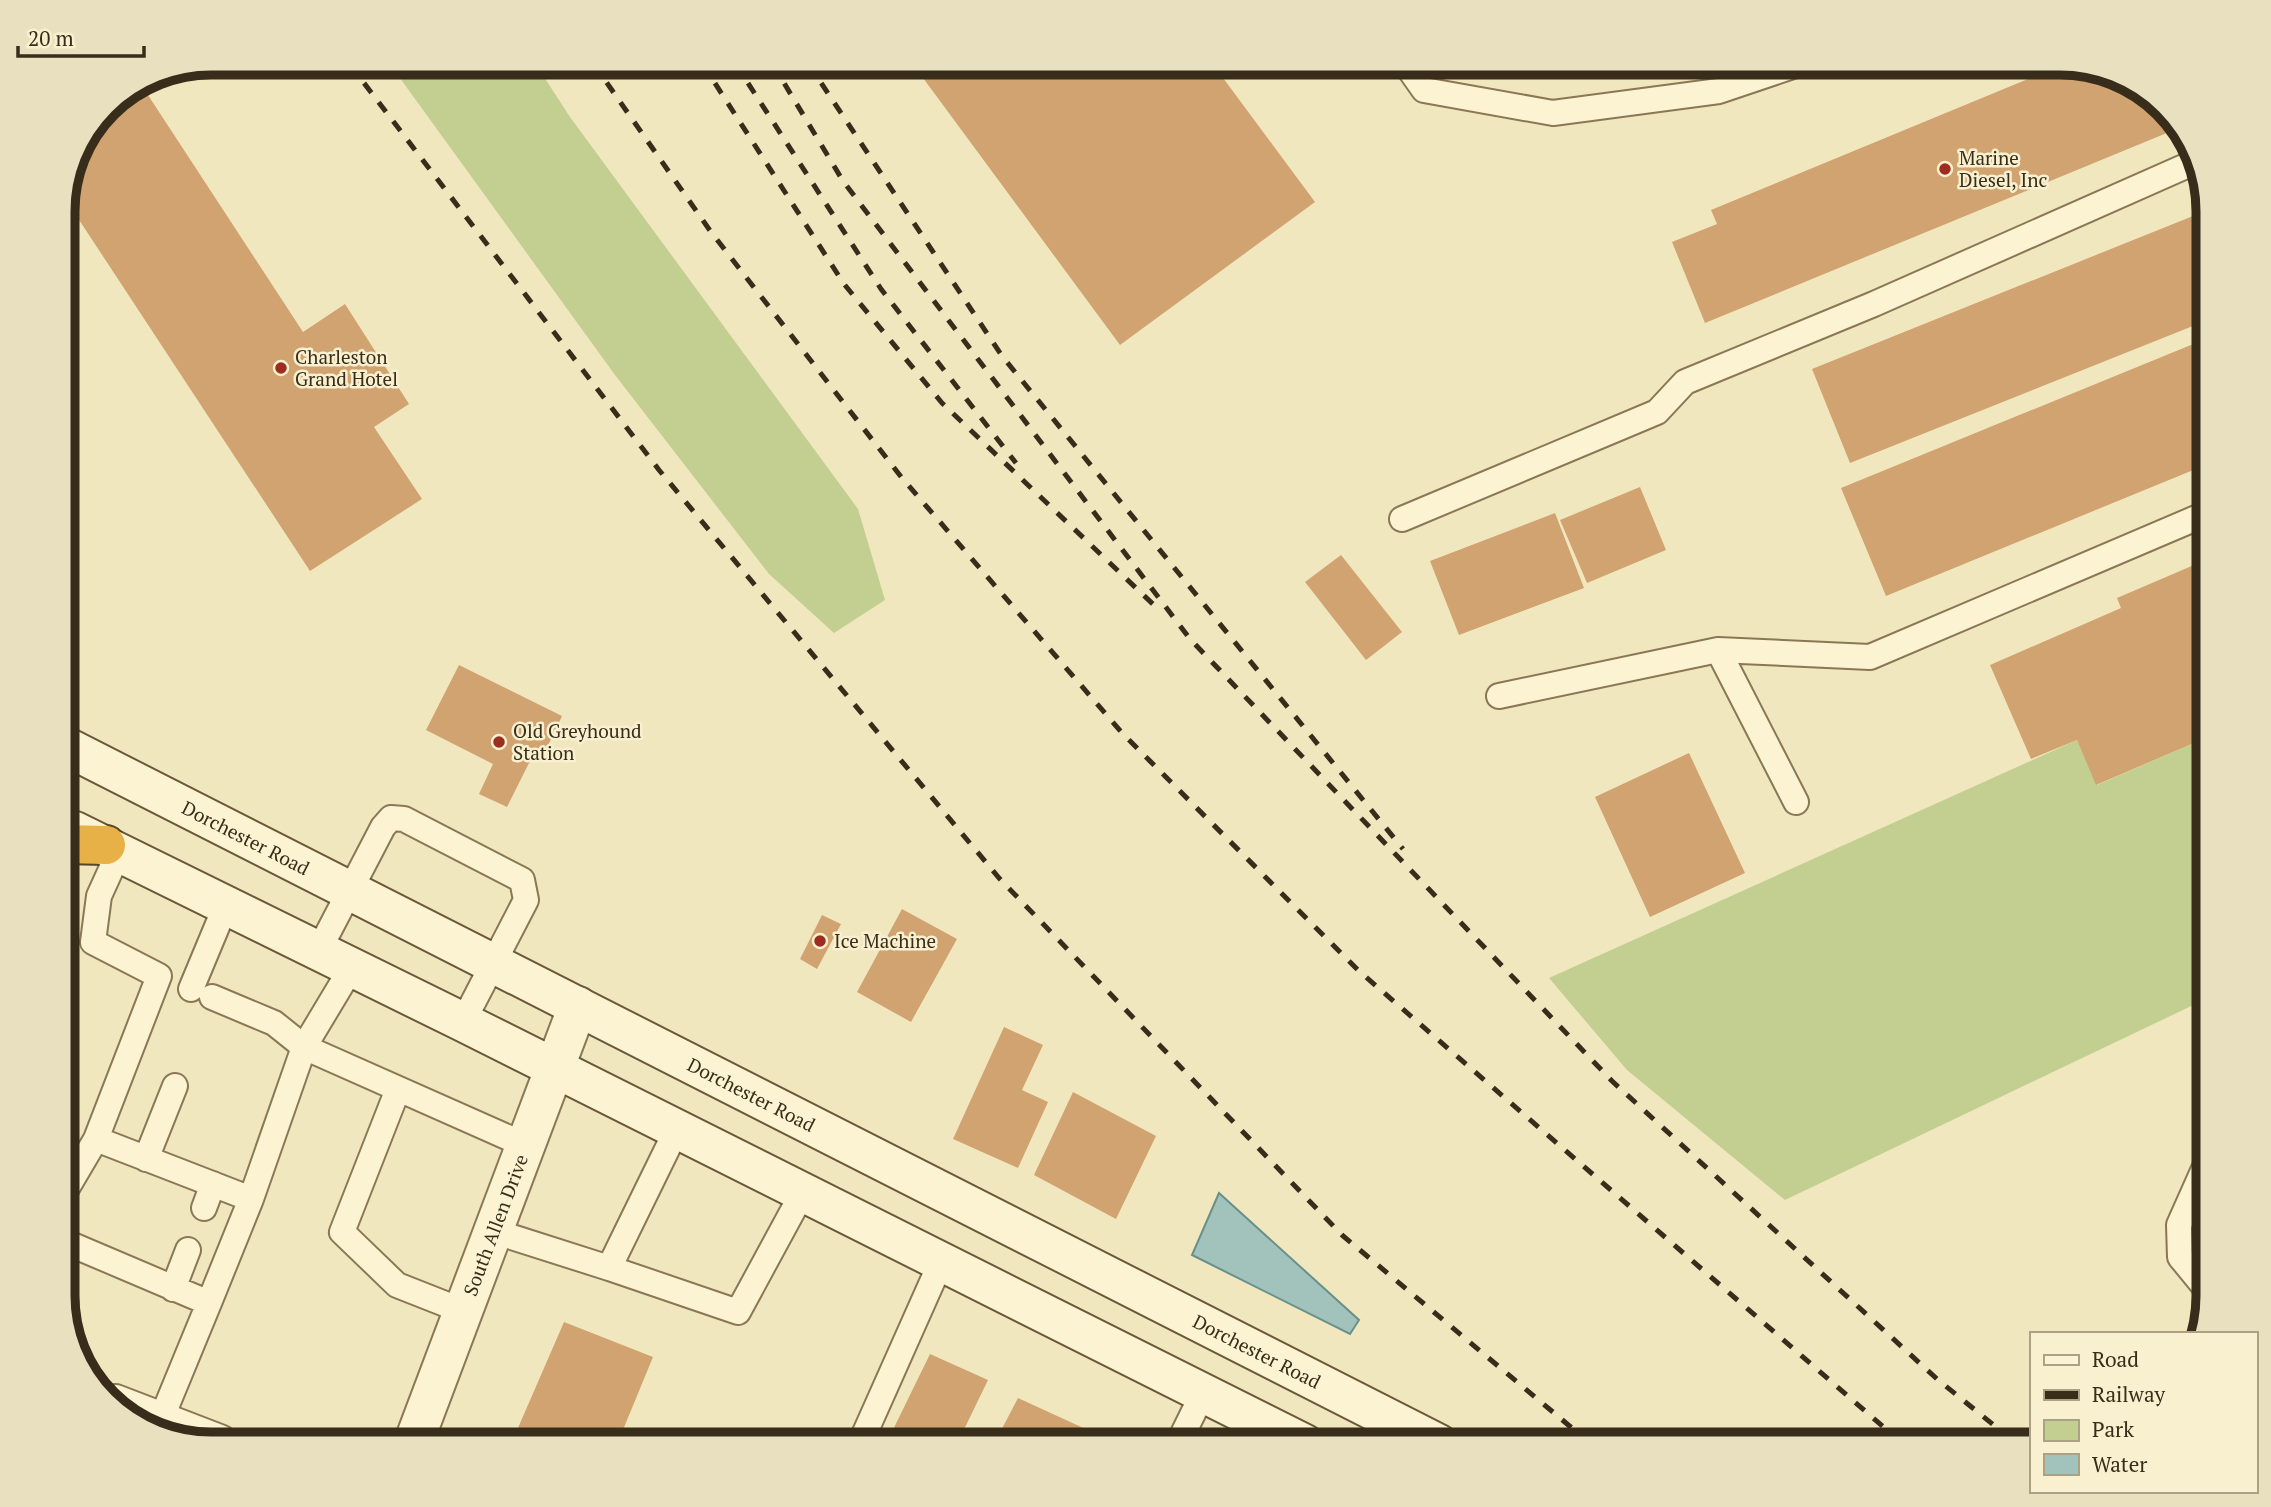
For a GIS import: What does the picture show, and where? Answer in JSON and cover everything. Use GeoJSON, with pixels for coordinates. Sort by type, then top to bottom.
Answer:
{"type":"FeatureCollection","features":[{"type":"Feature","properties":{"kind":"highway"},"geometry":{"type":"LineString","coordinates":[[76,845],[113,848]]}},
{"type":"Feature","properties":{"kind":"main road","name":"Dorchester Road"},"geometry":{"type":"LineString","coordinates":[[76,752],[1415,1432]]}},
{"type":"Feature","properties":{"kind":"main road"},"geometry":{"type":"LineString","coordinates":[[76,831],[1281,1432]]}},
{"type":"Feature","properties":{"kind":"main road","name":"South Allen Drive"},"geometry":{"type":"LineString","coordinates":[[418,1432],[578,1006]]}},
{"type":"Feature","properties":{"kind":"lane"},"geometry":{"type":"LineString","coordinates":[[1414,75],[1424,90],[1553,113],[1719,91],[1766,75]]}},
{"type":"Feature","properties":{"kind":"lane"},"geometry":{"type":"LineString","coordinates":[[1402,519],[1657,412],[1685,382],[1874,303],[2187,165]]}},
{"type":"Feature","properties":{"kind":"lane"},"geometry":{"type":"LineString","coordinates":[[1499,696],[1718,650],[1870,657],[2196,518]]}},
{"type":"Feature","properties":{"kind":"lane"},"geometry":{"type":"LineString","coordinates":[[1718,650],[1796,802]]}},
{"type":"Feature","properties":{"kind":"lane"},"geometry":{"type":"LineString","coordinates":[[160,1421],[251,1199],[335,958],[350,891],[383,827],[391,818],[415,825],[522,880],[526,900],[463,1022]]}},
{"type":"Feature","properties":{"kind":"lane"},"geometry":{"type":"LineString","coordinates":[[113,848],[99,896],[93,942],[202,1001],[274,1023],[304,1047],[525,1145]]}},
{"type":"Feature","properties":{"kind":"lane"},"geometry":{"type":"LineString","coordinates":[[202,1001],[226,905]]}},
{"type":"Feature","properties":{"kind":"lane"},"geometry":{"type":"LineString","coordinates":[[76,1173],[96,1139],[159,976]]}},
{"type":"Feature","properties":{"kind":"lane"},"geometry":{"type":"LineString","coordinates":[[146,1159],[175,1086]]}},
{"type":"Feature","properties":{"kind":"lane"},"geometry":{"type":"LineString","coordinates":[[398,1089],[342,1232],[397,1285],[463,1311]]}},
{"type":"Feature","properties":{"kind":"lane"},"geometry":{"type":"LineString","coordinates":[[609,1268],[677,1129]]}},
{"type":"Feature","properties":{"kind":"lane"},"geometry":{"type":"LineString","coordinates":[[96,1139],[251,1199]]}},
{"type":"Feature","properties":{"kind":"lane"},"geometry":{"type":"LineString","coordinates":[[204,1208],[213,1184]]}},
{"type":"Feature","properties":{"kind":"lane"},"geometry":{"type":"LineString","coordinates":[[2196,1187],[2179,1225],[2179,1257],[2196,1277]]}},
{"type":"Feature","properties":{"kind":"lane"},"geometry":{"type":"LineString","coordinates":[[493,1231],[738,1312],[803,1192]]}},
{"type":"Feature","properties":{"kind":"lane"},"geometry":{"type":"LineString","coordinates":[[76,1247],[209,1303]]}},
{"type":"Feature","properties":{"kind":"lane"},"geometry":{"type":"LineString","coordinates":[[173,1289],[188,1250]]}},
{"type":"Feature","properties":{"kind":"lane"},"geometry":{"type":"LineString","coordinates":[[865,1432],[941,1262]]}},
{"type":"Feature","properties":{"kind":"lane"},"geometry":{"type":"LineString","coordinates":[[1184,1432],[1203,1393]]}},
{"type":"Feature","properties":{"kind":"green space"},"geometry":{"type":"Polygon","coordinates":[[[398,76],[543,76],[570,117],[858,509],[885,600],[834,633],[769,574],[615,375],[398,76]]]}},
{"type":"Feature","properties":{"kind":"green space"},"geometry":{"type":"Polygon","coordinates":[[[2077,740],[2097,785],[2196,742],[2196,1004],[1785,1200],[1627,1070],[1549,978],[2077,740]]]}},
{"type":"Feature","properties":{"kind":"water"},"geometry":{"type":"Polygon","coordinates":[[[1219,1193],[1359,1320],[1350,1334],[1192,1255],[1219,1193]]]}},
{"type":"Feature","properties":{"kind":"building"},"geometry":{"type":"Polygon","coordinates":[[[1221,75],[1315,202],[1120,345],[921,76],[1221,75]]]}},
{"type":"Feature","properties":{"kind":"building","name":"Marine Diesel, Inc"},"geometry":{"type":"Polygon","coordinates":[[[2037,75],[2060,75],[2104,82],[2150,109],[2170,132],[1705,323],[1672,242],[1717,224],[1711,210],[2037,75]]]}},
{"type":"Feature","properties":{"kind":"building","name":"Charleston Grand Hotel"},"geometry":{"type":"Polygon","coordinates":[[[146,92],[303,332],[345,304],[409,404],[374,427],[422,499],[310,571],[76,215],[76,193],[89,151],[103,128],[125,106],[146,92]]]}},
{"type":"Feature","properties":{"kind":"building"},"geometry":{"type":"Polygon","coordinates":[[[2196,215],[2196,325],[1850,463],[1812,369],[2196,215]]]}},
{"type":"Feature","properties":{"kind":"building"},"geometry":{"type":"Polygon","coordinates":[[[2196,343],[2196,469],[1886,596],[1841,488],[2196,343]]]}},
{"type":"Feature","properties":{"kind":"building"},"geometry":{"type":"Polygon","coordinates":[[[1640,487],[1666,550],[1587,583],[1560,520],[1640,487]]]}},
{"type":"Feature","properties":{"kind":"building"},"geometry":{"type":"Polygon","coordinates":[[[1555,513],[1584,588],[1459,635],[1430,561],[1555,513]]]}},
{"type":"Feature","properties":{"kind":"building"},"geometry":{"type":"Polygon","coordinates":[[[1341,555],[1402,632],[1366,660],[1305,582],[1341,555]]]}},
{"type":"Feature","properties":{"kind":"building"},"geometry":{"type":"Polygon","coordinates":[[[2196,564],[2196,742],[2096,785],[2077,740],[2031,759],[1990,665],[2121,608],[2117,598],[2196,564]]]}},
{"type":"Feature","properties":{"kind":"building","name":"Old Greyhound Station"},"geometry":{"type":"Polygon","coordinates":[[[459,665],[562,716],[542,758],[534,753],[507,807],[479,794],[493,764],[426,730],[459,665]]]}},
{"type":"Feature","properties":{"kind":"building"},"geometry":{"type":"Polygon","coordinates":[[[1689,753],[1745,873],[1650,917],[1595,797],[1689,753]]]}},
{"type":"Feature","properties":{"kind":"building"},"geometry":{"type":"Polygon","coordinates":[[[902,909],[957,939],[911,1022],[857,992],[902,909]]]}},
{"type":"Feature","properties":{"kind":"building","name":"Ice Machine"},"geometry":{"type":"Polygon","coordinates":[[[822,915],[841,924],[817,969],[800,959],[822,915]]]}},
{"type":"Feature","properties":{"kind":"building"},"geometry":{"type":"Polygon","coordinates":[[[1004,1027],[1043,1045],[1022,1090],[1048,1102],[1018,1168],[953,1139],[1004,1027]]]}},
{"type":"Feature","properties":{"kind":"building"},"geometry":{"type":"Polygon","coordinates":[[[1073,1092],[1156,1136],[1116,1219],[1034,1175],[1073,1092]]]}},
{"type":"Feature","properties":{"kind":"building"},"geometry":{"type":"Polygon","coordinates":[[[564,1322],[653,1357],[622,1432],[516,1432],[564,1322]]]}},
{"type":"Feature","properties":{"kind":"building"},"geometry":{"type":"Polygon","coordinates":[[[930,1354],[988,1380],[963,1432],[892,1432],[930,1354]]]}},
{"type":"Feature","properties":{"kind":"building"},"geometry":{"type":"Polygon","coordinates":[[[1018,1398],[1092,1432],[1000,1432],[1018,1398]]]}},
{"type":"Feature","properties":{"kind":"railway"},"geometry":{"type":"LineString","coordinates":[[359,76],[659,470],[999,878],[1342,1235],[1577,1432]]}},
{"type":"Feature","properties":{"kind":"railway"},"geometry":{"type":"LineString","coordinates":[[602,76],[711,232],[902,478],[1123,734],[1359,971],[1889,1432]]}},
{"type":"Feature","properties":{"kind":"railway"},"geometry":{"type":"LineString","coordinates":[[710,76],[844,284],[942,403],[1157,608]]}},
{"type":"Feature","properties":{"kind":"railway"},"geometry":{"type":"LineString","coordinates":[[743,76],[881,289],[1016,463]]}},
{"type":"Feature","properties":{"kind":"railway"},"geometry":{"type":"LineString","coordinates":[[780,76],[843,181],[1190,639],[1612,1081],[1937,1379],[2002,1432]]}},
{"type":"Feature","properties":{"kind":"railway"},"geometry":{"type":"LineString","coordinates":[[816,76],[1002,356],[1403,849]]}},
{"type":"Feature","properties":{"kind":"place","name":"Marine Diesel, Inc"},"geometry":{"type":"Point","coordinates":[1945,169]}},
{"type":"Feature","properties":{"kind":"place","name":"Charleston Grand Hotel"},"geometry":{"type":"Point","coordinates":[281,368]}},
{"type":"Feature","properties":{"kind":"place","name":"Old Greyhound Station"},"geometry":{"type":"Point","coordinates":[499,742]}},
{"type":"Feature","properties":{"kind":"place","name":"Ice Machine"},"geometry":{"type":"Point","coordinates":[820,941]}}]}
